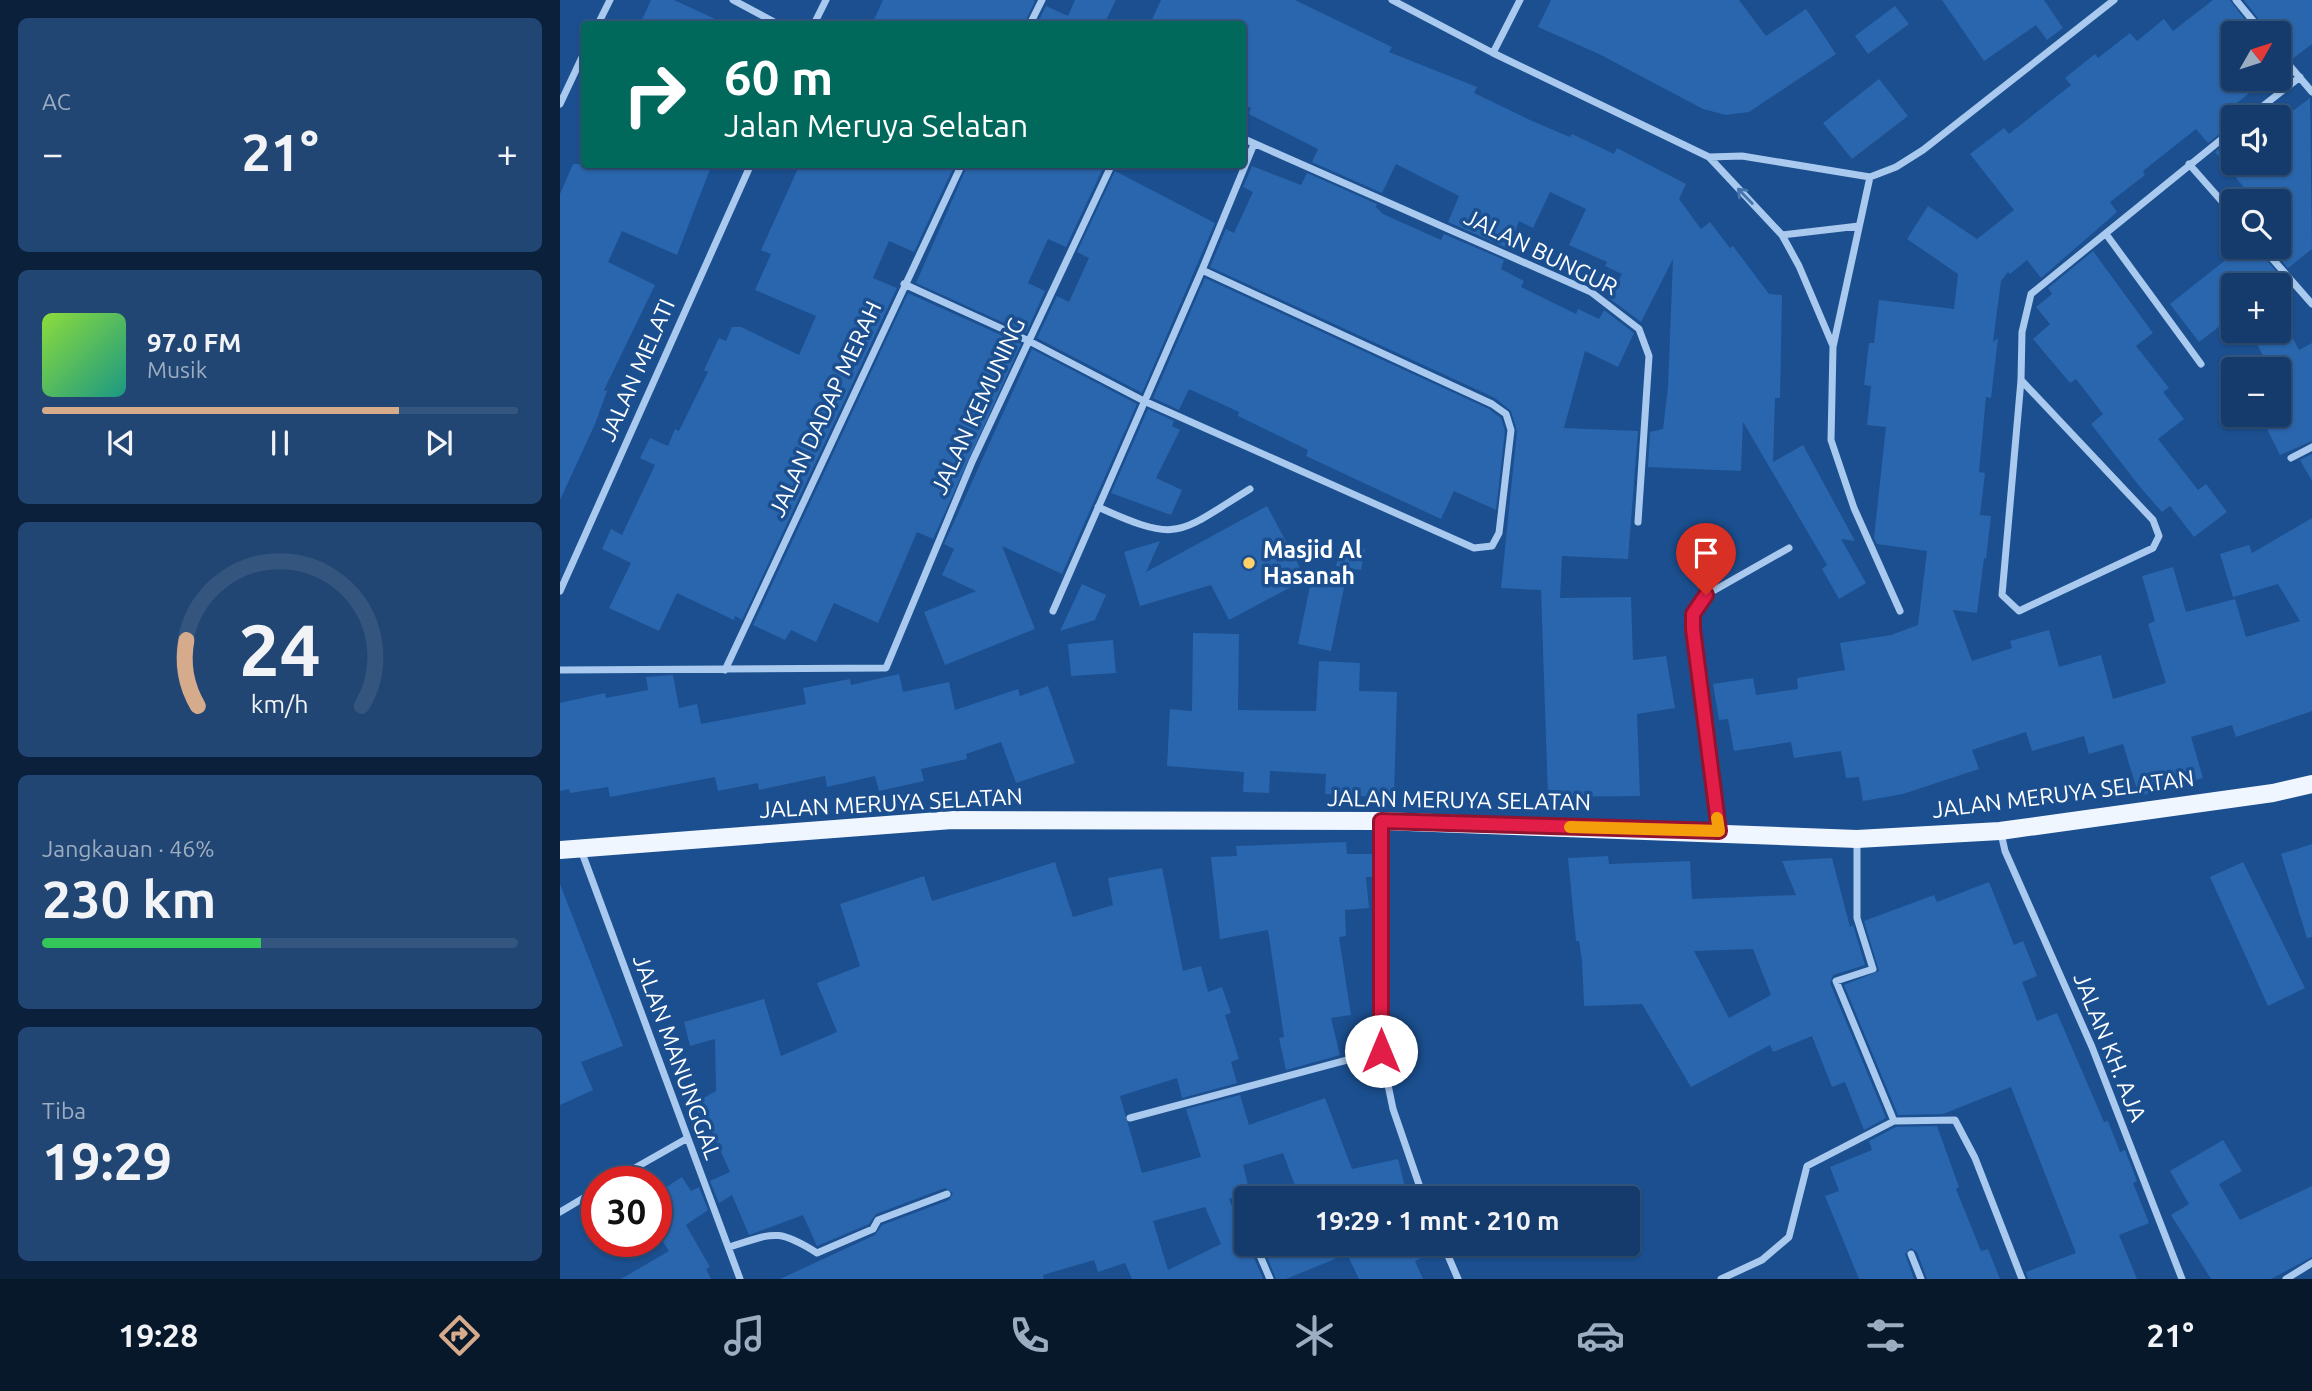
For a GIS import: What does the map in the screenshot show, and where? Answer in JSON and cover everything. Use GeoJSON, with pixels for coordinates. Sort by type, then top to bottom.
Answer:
{"type":"FeatureCollection","features":[{"type":"Feature","properties":{"kind":"main road","name":"JALAN MERUYA SELATAN"},"geometry":{"type":"LineString","coordinates":[[560,850],[952,820],[1381,821],[1857,838],[2000,831],[2273,793],[2312,784]]}},
{"type":"Feature","properties":{"kind":"street"},"geometry":{"type":"LineString","coordinates":[[600,21],[610,0]]}},
{"type":"Feature","properties":{"kind":"street"},"geometry":{"type":"LineString","coordinates":[[733,0],[772,21]]}},
{"type":"Feature","properties":{"kind":"street"},"geometry":{"type":"LineString","coordinates":[[816,21],[826,0]]}},
{"type":"Feature","properties":{"kind":"street"},"geometry":{"type":"LineString","coordinates":[[1032,21],[1042,0]]}},
{"type":"Feature","properties":{"kind":"street"},"geometry":{"type":"LineString","coordinates":[[1392,0],[1493,53],[1709,157],[1782,235],[1799,266],[1833,347]]}},
{"type":"Feature","properties":{"kind":"street"},"geometry":{"type":"LineString","coordinates":[[1493,53],[1520,0]]}},
{"type":"Feature","properties":{"kind":"street"},"geometry":{"type":"LineString","coordinates":[[1709,157],[1742,156],[1870,177],[1896,167],[1923,150],[2114,0]]}},
{"type":"Feature","properties":{"kind":"street"},"geometry":{"type":"LineString","coordinates":[[2236,0],[2253,21]]}},
{"type":"Feature","properties":{"kind":"street"},"geometry":{"type":"LineString","coordinates":[[560,104],[581,59]]}},
{"type":"Feature","properties":{"kind":"street"},"geometry":{"type":"LineString","coordinates":[[2291,67],[2312,92]]}},
{"type":"Feature","properties":{"kind":"street"},"geometry":{"type":"LineString","coordinates":[[2265,105],[2300,78]]}},
{"type":"Feature","properties":{"kind":"street"},"geometry":{"type":"LineString","coordinates":[[2021,380],[2153,520],[2159,537],[2153,548],[2020,611],[2002,595],[2021,380],[2022,332],[2031,295],[2221,139]]}},
{"type":"Feature","properties":{"kind":"street","name":"JALAN BUNGUR"},"geometry":{"type":"LineString","coordinates":[[1246,140],[1591,292],[1639,329],[1649,356],[1638,522]]}},
{"type":"Feature","properties":{"kind":"street"},"geometry":{"type":"LineString","coordinates":[[1246,162],[1254,144]]}},
{"type":"Feature","properties":{"kind":"street"},"geometry":{"type":"LineString","coordinates":[[2189,164],[2221,200]]}},
{"type":"Feature","properties":{"kind":"street","name":"JALAN MELATI"},"geometry":{"type":"LineString","coordinates":[[560,591],[749,168]]}},
{"type":"Feature","properties":{"kind":"street","name":"JALAN DADAP MERAH"},"geometry":{"type":"LineString","coordinates":[[725,670],[960,168]]}},
{"type":"Feature","properties":{"kind":"street","name":"JALAN KEMUNING"},"geometry":{"type":"LineString","coordinates":[[725,670],[886,668],[967,474],[1110,168]]}},
{"type":"Feature","properties":{"kind":"street"},"geometry":{"type":"LineString","coordinates":[[1053,611],[1202,270],[1220,219],[1243,168]]}},
{"type":"Feature","properties":{"kind":"street"},"geometry":{"type":"LineString","coordinates":[[1870,177],[1833,347],[1831,440],[1854,508],[1900,611]]}},
{"type":"Feature","properties":{"kind":"street"},"geometry":{"type":"LineString","coordinates":[[1782,235],[1859,226]]}},
{"type":"Feature","properties":{"kind":"street"},"geometry":{"type":"LineString","coordinates":[[2106,234],[2201,364]]}},
{"type":"Feature","properties":{"kind":"street"},"geometry":{"type":"LineString","coordinates":[[2273,259],[2312,304]]}},
{"type":"Feature","properties":{"kind":"street"},"geometry":{"type":"LineString","coordinates":[[904,284],[1029,341],[1144,401],[1474,548],[1492,546],[1499,533],[1511,430],[1506,414],[1492,404],[1202,270]]}},
{"type":"Feature","properties":{"kind":"street"},"geometry":{"type":"LineString","coordinates":[[2291,458],[2312,447]]}},
{"type":"Feature","properties":{"kind":"street"},"geometry":{"type":"LineString","coordinates":[[1098,507],[1151,530],[1167,533],[1192,525],[1250,489]]}},
{"type":"Feature","properties":{"kind":"street"},"geometry":{"type":"LineString","coordinates":[[1719,831],[1693,614],[1706,595],[1789,548]]}},
{"type":"Feature","properties":{"kind":"street"},"geometry":{"type":"LineString","coordinates":[[560,670],[725,670]]}},
{"type":"Feature","properties":{"kind":"street"},"geometry":{"type":"LineString","coordinates":[[1381,821],[1381,1051],[1394,1109],[1420,1186]]}},
{"type":"Feature","properties":{"kind":"street","name":"JALAN KH. AJA"},"geometry":{"type":"LineString","coordinates":[[2000,831],[2005,851],[2092,1047],[2182,1279]]}},
{"type":"Feature","properties":{"kind":"street"},"geometry":{"type":"LineString","coordinates":[[1857,838],[1857,918],[1873,969],[1836,981],[1894,1121]]}},
{"type":"Feature","properties":{"kind":"street","name":"JALAN MANUNGGAL"},"geometry":{"type":"LineString","coordinates":[[580,848],[740,1279]]}},
{"type":"Feature","properties":{"kind":"street"},"geometry":{"type":"LineString","coordinates":[[1130,1118],[1381,1051]]}},
{"type":"Feature","properties":{"kind":"street"},"geometry":{"type":"LineString","coordinates":[[1721,1279],[1762,1261],[1789,1237],[1807,1166],[1894,1121],[1955,1120],[1975,1158],[2022,1279]]}},
{"type":"Feature","properties":{"kind":"street"},"geometry":{"type":"LineString","coordinates":[[638,1166],[686,1139]]}},
{"type":"Feature","properties":{"kind":"street"},"geometry":{"type":"LineString","coordinates":[[729,1247],[775,1234],[790,1236],[817,1253],[873,1229],[878,1220],[947,1194]]}},
{"type":"Feature","properties":{"kind":"street"},"geometry":{"type":"LineString","coordinates":[[560,1212],[581,1200]]}},
{"type":"Feature","properties":{"kind":"street"},"geometry":{"type":"LineString","coordinates":[[1911,1254],[1921,1279]]}},
{"type":"Feature","properties":{"kind":"street"},"geometry":{"type":"LineString","coordinates":[[1260,1256],[1270,1279]]}},
{"type":"Feature","properties":{"kind":"street"},"geometry":{"type":"LineString","coordinates":[[1448,1256],[1458,1279]]}},
{"type":"Feature","properties":{"kind":"street"},"geometry":{"type":"LineString","coordinates":[[2286,1279],[2312,1263]]}},
{"type":"Feature","properties":{"kind":"building"},"geometry":{"type":"Polygon","coordinates":[[[651,0],[674,0],[720,21],[641,21],[651,0]]]}},
{"type":"Feature","properties":{"kind":"building"},"geometry":{"type":"Polygon","coordinates":[[[883,0],[1035,1],[1025,21],[873,21],[883,0]]]}},
{"type":"Feature","properties":{"kind":"building"},"geometry":{"type":"Polygon","coordinates":[[[1075,0],[1116,0],[1106,21],[1038,21],[1046,6],[1068,16],[1075,0]]]}},
{"type":"Feature","properties":{"kind":"building"},"geometry":{"type":"Polygon","coordinates":[[[1161,0],[1295,0],[1392,47],[1389,52],[1477,87],[1474,93],[1532,121],[1570,137],[1572,134],[1614,154],[1617,148],[1686,184],[1679,199],[1701,229],[1710,222],[1730,248],[1733,246],[1769,294],[1782,295],[1780,398],[1775,398],[1773,462],[1803,445],[1855,541],[1841,539],[1866,583],[1839,599],[1822,569],[1827,565],[1743,422],[1741,471],[1648,467],[1650,432],[1663,429],[1668,387],[1673,259],[1641,322],[1609,298],[1622,274],[1605,266],[1607,262],[1569,245],[1586,209],[1550,192],[1533,228],[1519,221],[1509,249],[1448,222],[1459,196],[1396,164],[1382,193],[1312,162],[1318,149],[1249,114],[1251,108],[1246,106],[1246,21],[1151,21],[1161,0]]]}},
{"type":"Feature","properties":{"kind":"building"},"geometry":{"type":"Polygon","coordinates":[[[1551,0],[1739,0],[1766,36],[1806,9],[1836,54],[1749,112],[1726,115],[1703,109],[1599,54],[1538,27],[1551,0]]]}},
{"type":"Feature","properties":{"kind":"building"},"geometry":{"type":"Polygon","coordinates":[[[1942,0],[2044,0],[2063,28],[2047,40],[2036,25],[1984,61],[1942,0]]]}},
{"type":"Feature","properties":{"kind":"building"},"geometry":{"type":"Polygon","coordinates":[[[2213,0],[2230,0],[2246,21],[2221,21],[2221,91],[2252,91],[2234,105],[2221,105],[2221,133],[2208,143],[2196,129],[2143,171],[2145,175],[2110,202],[2117,212],[2041,278],[2027,260],[2010,274],[2008,272],[2001,281],[1993,342],[1998,338],[1991,398],[1986,397],[1979,472],[1985,473],[1980,515],[1991,516],[1986,559],[1984,558],[1977,613],[1953,610],[1972,661],[2012,648],[2010,641],[2049,630],[2059,667],[2101,655],[2113,699],[2166,683],[2148,624],[2155,621],[2142,576],[2173,567],[2186,612],[2235,599],[2246,637],[2300,621],[2278,584],[2233,597],[2220,554],[2249,545],[2252,553],[2312,518],[2312,711],[2236,737],[2232,725],[2191,737],[2203,778],[2139,796],[2123,744],[2089,754],[2084,736],[2032,751],[2026,732],[1972,750],[1979,769],[1903,794],[1863,801],[1859,777],[1846,778],[1841,751],[1794,758],[1791,742],[1734,751],[1728,719],[1719,720],[1713,684],[1753,678],[1756,695],[1798,689],[1797,678],[1845,670],[1840,643],[1891,635],[1918,625],[1927,551],[1877,544],[1874,538],[1886,427],[1867,425],[1871,386],[1864,385],[1869,343],[1874,343],[1879,300],[1954,309],[1958,274],[1907,239],[1928,206],[1977,239],[2014,210],[1970,154],[2004,128],[2009,134],[2071,85],[2065,78],[2095,54],[2098,58],[2130,33],[2137,41],[2164,19],[2173,31],[2213,0]]]}},
{"type":"Feature","properties":{"kind":"building"},"geometry":{"type":"Polygon","coordinates":[[[2244,0],[2312,0],[2312,44],[2292,59],[2291,21],[2260,21],[2244,0]]]}},
{"type":"Feature","properties":{"kind":"building"},"geometry":{"type":"Polygon","coordinates":[[[1895,6],[1909,24],[1868,54],[1855,36],[1895,6]]]}},
{"type":"Feature","properties":{"kind":"building"},"geometry":{"type":"Polygon","coordinates":[[[1879,79],[1908,116],[1852,159],[1823,123],[1879,79]]]}},
{"type":"Feature","properties":{"kind":"building"},"geometry":{"type":"Polygon","coordinates":[[[2310,98],[2312,249],[2288,268],[2280,259],[2291,259],[2291,189],[2245,189],[2234,175],[2291,175],[2291,112],[2310,98]]]}},
{"type":"Feature","properties":{"kind":"building"},"geometry":{"type":"Polygon","coordinates":[[[2221,147],[2221,159],[2215,152],[2221,147]]]}},
{"type":"Feature","properties":{"kind":"building"},"geometry":{"type":"Polygon","coordinates":[[[573,164],[581,164],[581,168],[710,168],[677,255],[622,231],[608,262],[655,285],[604,390],[607,391],[595,424],[560,500],[560,194],[573,164]]]}},
{"type":"Feature","properties":{"kind":"building"},"geometry":{"type":"Polygon","coordinates":[[[1252,166],[1301,185],[1307,173],[1377,204],[1376,207],[1383,214],[1441,240],[1444,234],[1504,260],[1501,269],[1524,281],[1521,287],[1576,314],[1578,309],[1599,319],[1604,310],[1634,333],[1618,367],[1585,351],[1564,428],[1638,431],[1628,559],[1562,556],[1560,598],[1631,597],[1633,660],[1666,656],[1675,708],[1637,714],[1640,796],[1548,797],[1541,590],[1501,588],[1517,431],[1511,411],[1495,398],[1210,267],[1226,229],[1234,233],[1253,192],[1243,187],[1252,166]]]}},
{"type":"Feature","properties":{"kind":"building"},"geometry":{"type":"Polygon","coordinates":[[[798,168],[953,168],[914,252],[889,241],[873,278],[897,288],[742,620],[735,616],[734,620],[677,593],[659,631],[609,608],[631,563],[602,549],[611,529],[622,535],[655,465],[640,458],[650,438],[668,446],[675,429],[679,431],[708,372],[704,370],[719,338],[726,341],[732,327],[741,327],[799,355],[816,316],[755,290],[771,254],[761,250],[798,168]]]}},
{"type":"Feature","properties":{"kind":"building"},"geometry":{"type":"Polygon","coordinates":[[[966,168],[1103,168],[1066,247],[1048,239],[1028,283],[1045,291],[1026,333],[916,283],[966,168]]]}},
{"type":"Feature","properties":{"kind":"building"},"geometry":{"type":"Polygon","coordinates":[[[1115,171],[1215,223],[1142,393],[1037,338],[1057,296],[1069,302],[1089,258],[1077,252],[1115,171]]]}},
{"type":"Feature","properties":{"kind":"building"},"geometry":{"type":"Polygon","coordinates":[[[2093,251],[2153,333],[2136,346],[2169,388],[2163,392],[2184,419],[2158,439],[2198,490],[2206,484],[2227,512],[2194,537],[2170,506],[2162,512],[2140,487],[2091,424],[2103,414],[2076,379],[2070,383],[2033,339],[2050,324],[2036,307],[2052,294],[2048,288],[2093,251]]]}},
{"type":"Feature","properties":{"kind":"building"},"geometry":{"type":"Polygon","coordinates":[[[2227,259],[2266,259],[2277,273],[2221,273],[2221,325],[2199,342],[2170,304],[2227,259]]]}},
{"type":"Feature","properties":{"kind":"building"},"geometry":{"type":"Polygon","coordinates":[[[1205,278],[1489,409],[1501,418],[1505,431],[1496,510],[1454,491],[1441,519],[1306,456],[1308,450],[1238,416],[1239,412],[1189,389],[1179,410],[1153,398],[1205,278]]]}},
{"type":"Feature","properties":{"kind":"building"},"geometry":{"type":"Polygon","coordinates":[[[908,293],[1021,344],[933,539],[917,532],[878,623],[834,603],[816,642],[791,630],[785,640],[753,625],[908,293]]]}},
{"type":"Feature","properties":{"kind":"building"},"geometry":{"type":"Polygon","coordinates":[[[2291,335],[2299,350],[2312,343],[2312,441],[2280,455],[2266,427],[2291,427],[2291,357],[2264,357],[2256,343],[2291,343],[2291,335]]]}},
{"type":"Feature","properties":{"kind":"building"},"geometry":{"type":"Polygon","coordinates":[[[1032,349],[1137,404],[1062,574],[1002,546],[1035,629],[945,665],[924,612],[976,591],[942,575],[954,549],[944,544],[1032,349]]]}},
{"type":"Feature","properties":{"kind":"building"},"geometry":{"type":"Polygon","coordinates":[[[1148,409],[1174,421],[1172,426],[1180,430],[1156,478],[1182,490],[1171,515],[1111,493],[1148,409]]]}},
{"type":"Feature","properties":{"kind":"building"},"geometry":{"type":"Polygon","coordinates":[[[2312,454],[2312,481],[2300,460],[2312,454]]]}},
{"type":"Feature","properties":{"kind":"building","name":"Masjid Al Hasanah"},"geometry":{"type":"Polygon","coordinates":[[[1267,506],[1306,579],[1229,620],[1211,585],[1140,606],[1124,552],[1160,541],[1146,572],[1267,506]]]}},
{"type":"Feature","properties":{"kind":"building"},"geometry":{"type":"Polygon","coordinates":[[[1341,544],[1365,549],[1361,570],[1336,566],[1341,544]]]}},
{"type":"Feature","properties":{"kind":"building"},"geometry":{"type":"Polygon","coordinates":[[[1312,576],[1345,583],[1331,651],[1298,644],[1312,576]]]}},
{"type":"Feature","properties":{"kind":"building"},"geometry":{"type":"Polygon","coordinates":[[[1082,584],[1106,595],[1095,620],[1060,631],[1082,584]]]}},
{"type":"Feature","properties":{"kind":"building"},"geometry":{"type":"Polygon","coordinates":[[[1193,633],[1239,634],[1238,710],[1316,711],[1319,661],[1360,663],[1359,691],[1397,692],[1394,798],[1325,794],[1326,774],[1270,771],[1269,793],[1243,792],[1244,772],[1167,766],[1170,709],[1192,711],[1193,633]]]}},
{"type":"Feature","properties":{"kind":"building"},"geometry":{"type":"Polygon","coordinates":[[[1113,640],[1116,673],[1071,676],[1068,644],[1113,640]]]}},
{"type":"Feature","properties":{"kind":"building"},"geometry":{"type":"Polygon","coordinates":[[[899,674],[903,692],[949,682],[955,710],[1018,689],[1020,696],[1048,686],[1075,763],[1016,783],[1001,742],[966,754],[967,759],[921,769],[924,781],[879,791],[875,776],[827,787],[825,776],[759,790],[758,783],[718,791],[715,777],[610,797],[608,787],[570,793],[569,789],[560,791],[560,703],[605,693],[606,698],[648,690],[646,677],[673,675],[679,708],[697,704],[701,724],[806,704],[803,688],[850,679],[851,685],[899,674]]]}},
{"type":"Feature","properties":{"kind":"building"},"geometry":{"type":"Polygon","coordinates":[[[1346,842],[1347,854],[1372,854],[1372,877],[1366,877],[1369,908],[1345,910],[1346,936],[1339,937],[1351,1015],[1331,1018],[1340,1055],[1286,1070],[1279,1038],[1284,1037],[1268,930],[1220,939],[1211,857],[1237,856],[1236,846],[1346,842]]]}},
{"type":"Feature","properties":{"kind":"building"},"geometry":{"type":"Polygon","coordinates":[[[2312,844],[2312,937],[2307,938],[2281,854],[2312,844]]]}},
{"type":"Feature","properties":{"kind":"building"},"geometry":{"type":"Polygon","coordinates":[[[1608,856],[1609,864],[1690,861],[1692,899],[1796,895],[1782,861],[1832,858],[1850,927],[1853,925],[1865,965],[1833,975],[1830,983],[1886,1118],[1864,1130],[1845,1082],[1832,1087],[1812,1036],[1773,1052],[1770,1045],[1691,1087],[1642,1004],[1584,1006],[1582,960],[1579,941],[1576,941],[1568,858],[1608,856]],[[1753,949],[1694,951],[1729,1018],[1771,995],[1753,949]]]}},
{"type":"Feature","properties":{"kind":"building"},"geometry":{"type":"Polygon","coordinates":[[[1055,862],[1073,917],[1113,905],[1108,878],[1162,868],[1183,971],[1201,966],[1208,992],[1222,987],[1231,1013],[1225,1015],[1239,1059],[1231,1062],[1237,1083],[1182,1098],[1177,1078],[1120,1096],[1142,1173],[1201,1157],[1186,1109],[1240,1095],[1249,1125],[1325,1098],[1352,1169],[1398,1159],[1405,1186],[1295,1186],[1283,1153],[1243,1165],[1248,1186],[1234,1186],[1234,1198],[1229,1199],[1234,1211],[1234,1256],[1253,1256],[1263,1279],[1132,1279],[1125,1263],[1098,1272],[1094,1260],[1043,1275],[1044,1279],[780,1279],[875,1235],[882,1225],[949,1200],[953,1193],[945,1188],[876,1214],[869,1224],[817,1246],[803,1215],[749,1235],[732,1195],[719,1203],[710,1181],[730,1172],[709,1125],[706,1127],[693,1104],[716,1091],[715,1039],[690,1046],[684,1022],[764,999],[781,1056],[837,1032],[817,983],[860,966],[840,904],[924,876],[932,901],[1055,862]],[[1205,1207],[1153,1221],[1168,1270],[1221,1244],[1205,1207]]]}},
{"type":"Feature","properties":{"kind":"building"},"geometry":{"type":"Polygon","coordinates":[[[2243,862],[2305,988],[2268,1006],[2210,877],[2243,862]]]}},
{"type":"Feature","properties":{"kind":"building"},"geometry":{"type":"Polygon","coordinates":[[[1989,882],[2014,945],[2023,941],[2037,976],[2022,982],[2037,1021],[2057,1013],[2104,1122],[2108,1121],[2120,1152],[2125,1150],[2137,1181],[2133,1183],[2149,1223],[2119,1235],[2137,1279],[2028,1279],[2026,1272],[2076,1253],[2011,1087],[1943,1114],[1898,1115],[1844,985],[1879,971],[1864,921],[1934,895],[1937,902],[1989,882]]]}},
{"type":"Feature","properties":{"kind":"building"},"geometry":{"type":"Polygon","coordinates":[[[560,884],[623,1046],[581,1062],[593,1090],[560,1105],[560,884]]]}},
{"type":"Feature","properties":{"kind":"building"},"geometry":{"type":"Polygon","coordinates":[[[1937,1126],[1959,1187],[1956,1189],[1981,1251],[1988,1249],[2000,1279],[1927,1279],[1917,1252],[1911,1248],[1905,1254],[1914,1279],[1859,1279],[1825,1196],[1839,1191],[1830,1167],[1872,1150],[1869,1141],[1896,1127],[1937,1126]]]}},
{"type":"Feature","properties":{"kind":"building"},"geometry":{"type":"Polygon","coordinates":[[[2223,1140],[2242,1171],[2219,1184],[2240,1220],[2312,1186],[2312,1257],[2271,1279],[2211,1279],[2171,1215],[2189,1204],[2170,1171],[2223,1140]]]}},
{"type":"Feature","properties":{"kind":"building"},"geometry":{"type":"Polygon","coordinates":[[[682,1177],[691,1191],[699,1187],[708,1210],[686,1225],[710,1267],[706,1269],[711,1279],[621,1279],[659,1257],[672,1257],[672,1183],[682,1177]]]}},
{"type":"Feature","properties":{"kind":"building"},"geometry":{"type":"Polygon","coordinates":[[[1267,1256],[1342,1256],[1286,1279],[1276,1279],[1267,1256]]]}},
{"type":"Feature","properties":{"kind":"building"},"geometry":{"type":"Polygon","coordinates":[[[1348,1256],[1426,1256],[1415,1261],[1423,1279],[1359,1279],[1348,1256]]]}},
{"type":"Feature","properties":{"kind":"slow traffic"},"geometry":{"type":"LineString","coordinates":[[1570,827],[1719,831],[1717,818]]}},
{"type":"Feature","properties":{"kind":"place","name":"Masjid Al Hasanah"},"geometry":{"type":"Point","coordinates":[1249,563]}},
{"type":"Feature","properties":{"kind":"route"},"geometry":{"type":"LineString","coordinates":[[1381,1051],[1381,821],[1719,831],[1693,629],[1693,614],[1706,595]]}}]}
